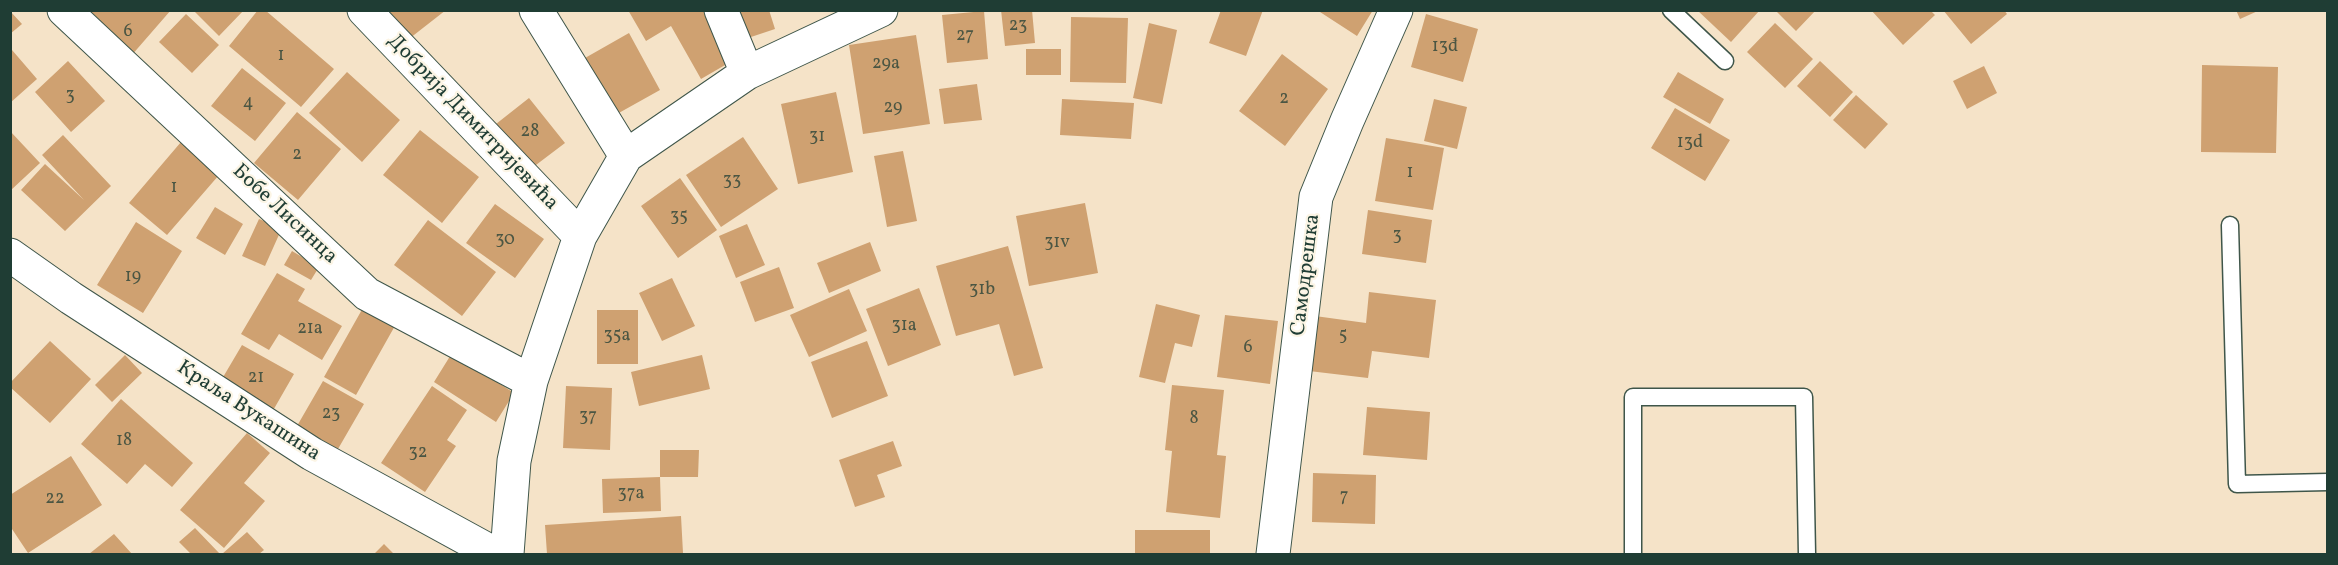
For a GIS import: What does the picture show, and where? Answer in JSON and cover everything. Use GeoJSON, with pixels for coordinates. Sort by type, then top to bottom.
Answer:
{"type":"FeatureCollection","features":[{"type":"Feature","properties":{"kind":"street","name":"Бобе Лисинца"},"geometry":{"type":"LineString","coordinates":[[64,10],[367,294],[531,381]]}},
{"type":"Feature","properties":{"kind":"street","name":"Добрија Димитријевића"},"geometry":{"type":"LineString","coordinates":[[364,10],[580,236]]}},
{"type":"Feature","properties":{"kind":"street"},"geometry":{"type":"LineString","coordinates":[[536,10],[626,156]]}},
{"type":"Feature","properties":{"kind":"street"},"geometry":{"type":"LineString","coordinates":[[722,10],[747,74]]}},
{"type":"Feature","properties":{"kind":"street"},"geometry":{"type":"LineString","coordinates":[[507,555],[513,461],[531,381],[580,236],[626,156],[747,74],[881,10]]}},
{"type":"Feature","properties":{"kind":"street","name":"Самодрешка"},"geometry":{"type":"LineString","coordinates":[[1273,555],[1316,197],[1396,10]]}},
{"type":"Feature","properties":{"kind":"street","name":"Краља Вукашина"},"geometry":{"type":"LineString","coordinates":[[10,255],[71,298],[312,454],[495,555]]}},
{"type":"Feature","properties":{"kind":"lane"},"geometry":{"type":"LineString","coordinates":[[1671,10],[1725,61]]}},
{"type":"Feature","properties":{"kind":"lane"},"geometry":{"type":"LineString","coordinates":[[2230,225],[2237,484],[2328,483]]}},
{"type":"Feature","properties":{"kind":"lane"},"geometry":{"type":"LineString","coordinates":[[1634,555],[1634,397],[1804,397],[1807,555]]}},
{"type":"Feature","properties":{"kind":"building"},"geometry":{"type":"Polygon","coordinates":[[[79,10],[171,10],[131,56],[79,10]]]}},
{"type":"Feature","properties":{"kind":"building"},"geometry":{"type":"Polygon","coordinates":[[[193,10],[244,10],[219,36],[193,10]]]}},
{"type":"Feature","properties":{"kind":"building"},"geometry":{"type":"Polygon","coordinates":[[[258,10],[265,10],[334,69],[301,107],[229,46],[258,10]]]}},
{"type":"Feature","properties":{"kind":"building"},"geometry":{"type":"Polygon","coordinates":[[[380,10],[446,10],[405,42],[380,10]]]}},
{"type":"Feature","properties":{"kind":"building"},"geometry":{"type":"Polygon","coordinates":[[[628,10],[703,10],[732,61],[701,79],[671,26],[646,41],[628,10]]]}},
{"type":"Feature","properties":{"kind":"building"},"geometry":{"type":"Polygon","coordinates":[[[732,10],[769,10],[775,29],[742,40],[732,10]]]}},
{"type":"Feature","properties":{"kind":"building"},"geometry":{"type":"Polygon","coordinates":[[[1001,10],[1032,10],[1035,43],[1005,46],[1001,10]]]}},
{"type":"Feature","properties":{"kind":"building"},"geometry":{"type":"Polygon","coordinates":[[[1221,10],[1263,10],[1246,56],[1209,43],[1221,10]]]}},
{"type":"Feature","properties":{"kind":"building"},"geometry":{"type":"Polygon","coordinates":[[[1321,10],[1373,10],[1357,36],[1320,12],[1321,10]]]}},
{"type":"Feature","properties":{"kind":"building"},"geometry":{"type":"Polygon","coordinates":[[[1697,10],[1760,10],[1731,42],[1697,10]]]}},
{"type":"Feature","properties":{"kind":"building"},"geometry":{"type":"Polygon","coordinates":[[[1775,10],[1816,10],[1796,31],[1775,10]]]}},
{"type":"Feature","properties":{"kind":"building"},"geometry":{"type":"Polygon","coordinates":[[[1871,10],[1930,10],[1935,15],[1903,45],[1871,10]]]}},
{"type":"Feature","properties":{"kind":"building"},"geometry":{"type":"Polygon","coordinates":[[[1943,10],[2004,10],[2007,14],[1971,44],[1943,10]]]}},
{"type":"Feature","properties":{"kind":"building"},"geometry":{"type":"Polygon","coordinates":[[[2236,10],[2260,10],[2240,19],[2236,10]]]}},
{"type":"Feature","properties":{"kind":"building"},"geometry":{"type":"Polygon","coordinates":[[[10,11],[22,24],[10,34],[10,11]]]}},
{"type":"Feature","properties":{"kind":"building"},"geometry":{"type":"Polygon","coordinates":[[[984,11],[988,59],[947,63],[942,15],[984,11]]]}},
{"type":"Feature","properties":{"kind":"building"},"geometry":{"type":"Polygon","coordinates":[[[186,14],[219,45],[192,73],[159,42],[186,14]]]}},
{"type":"Feature","properties":{"kind":"building"},"geometry":{"type":"Polygon","coordinates":[[[1426,14],[1478,29],[1463,82],[1411,67],[1426,14]]]}},
{"type":"Feature","properties":{"kind":"building"},"geometry":{"type":"Polygon","coordinates":[[[1071,17],[1128,18],[1126,83],[1070,82],[1071,17]]]}},
{"type":"Feature","properties":{"kind":"building"},"geometry":{"type":"Polygon","coordinates":[[[1149,23],[1177,30],[1162,104],[1133,98],[1149,23]]]}},
{"type":"Feature","properties":{"kind":"building"},"geometry":{"type":"Polygon","coordinates":[[[1775,23],[1813,59],[1785,88],[1747,52],[1775,23]]]}},
{"type":"Feature","properties":{"kind":"building"},"geometry":{"type":"Polygon","coordinates":[[[629,33],[660,90],[617,114],[585,58],[629,33]]]}},
{"type":"Feature","properties":{"kind":"building"},"geometry":{"type":"Polygon","coordinates":[[[916,35],[930,124],[863,134],[849,45],[916,35]]]}},
{"type":"Feature","properties":{"kind":"building"},"geometry":{"type":"Polygon","coordinates":[[[1026,49],[1061,49],[1061,75],[1026,75],[1026,49]]]}},
{"type":"Feature","properties":{"kind":"building"},"geometry":{"type":"Polygon","coordinates":[[[12,50],[37,79],[10,103],[10,52],[12,50]]]}},
{"type":"Feature","properties":{"kind":"building"},"geometry":{"type":"Polygon","coordinates":[[[1282,54],[1328,89],[1285,146],[1239,111],[1282,54]]]}},
{"type":"Feature","properties":{"kind":"building"},"geometry":{"type":"Polygon","coordinates":[[[68,61],[105,101],[71,132],[35,92],[68,61]]]}},
{"type":"Feature","properties":{"kind":"building"},"geometry":{"type":"Polygon","coordinates":[[[1820,61],[1853,92],[1830,117],[1797,86],[1820,61]]]}},
{"type":"Feature","properties":{"kind":"building"},"geometry":{"type":"Polygon","coordinates":[[[2202,65],[2278,67],[2276,153],[2201,152],[2202,65]]]}},
{"type":"Feature","properties":{"kind":"building"},"geometry":{"type":"Polygon","coordinates":[[[1984,66],[1997,93],[1967,109],[1953,81],[1984,66]]]}},
{"type":"Feature","properties":{"kind":"building"},"geometry":{"type":"Polygon","coordinates":[[[242,68],[286,103],[255,141],[211,106],[242,68]]]}},
{"type":"Feature","properties":{"kind":"building"},"geometry":{"type":"Polygon","coordinates":[[[347,72],[400,120],[362,162],[309,113],[347,72]]]}},
{"type":"Feature","properties":{"kind":"building"},"geometry":{"type":"Polygon","coordinates":[[[1678,72],[1724,99],[1710,124],[1663,97],[1678,72]]]}},
{"type":"Feature","properties":{"kind":"building"},"geometry":{"type":"Polygon","coordinates":[[[977,84],[982,120],[944,124],[939,89],[977,84]]]}},
{"type":"Feature","properties":{"kind":"building"},"geometry":{"type":"Polygon","coordinates":[[[836,92],[853,172],[798,184],[781,104],[836,92]]]}},
{"type":"Feature","properties":{"kind":"building"},"geometry":{"type":"Polygon","coordinates":[[[1856,95],[1888,124],[1865,149],[1833,120],[1856,95]]]}},
{"type":"Feature","properties":{"kind":"building"},"geometry":{"type":"Polygon","coordinates":[[[529,98],[565,143],[532,168],[496,124],[529,98]]]}},
{"type":"Feature","properties":{"kind":"building"},"geometry":{"type":"Polygon","coordinates":[[[1062,99],[1134,103],[1131,139],[1060,135],[1062,99]]]}},
{"type":"Feature","properties":{"kind":"building"},"geometry":{"type":"Polygon","coordinates":[[[1434,99],[1467,107],[1457,149],[1424,141],[1434,99]]]}},
{"type":"Feature","properties":{"kind":"building"},"geometry":{"type":"Polygon","coordinates":[[[1675,108],[1730,140],[1705,181],[1651,148],[1675,108]]]}},
{"type":"Feature","properties":{"kind":"building"},"geometry":{"type":"Polygon","coordinates":[[[297,112],[341,149],[298,200],[254,163],[297,112]]]}},
{"type":"Feature","properties":{"kind":"building"},"geometry":{"type":"Polygon","coordinates":[[[420,130],[479,177],[442,223],[383,175],[420,130]]]}},
{"type":"Feature","properties":{"kind":"building"},"geometry":{"type":"Polygon","coordinates":[[[10,131],[40,163],[10,191],[10,131]]]}},
{"type":"Feature","properties":{"kind":"building"},"geometry":{"type":"Polygon","coordinates":[[[63,135],[111,186],[65,231],[21,190],[45,164],[84,200],[42,155],[63,135]]]}},
{"type":"Feature","properties":{"kind":"building"},"geometry":{"type":"Polygon","coordinates":[[[743,137],[778,189],[721,227],[686,175],[743,137]]]}},
{"type":"Feature","properties":{"kind":"building"},"geometry":{"type":"Polygon","coordinates":[[[1386,138],[1444,148],[1433,210],[1375,201],[1386,138]]]}},
{"type":"Feature","properties":{"kind":"building"},"geometry":{"type":"Polygon","coordinates":[[[181,142],[219,175],[167,235],[129,203],[181,142]]]}},
{"type":"Feature","properties":{"kind":"building"},"geometry":{"type":"Polygon","coordinates":[[[903,151],[917,221],[887,227],[874,156],[903,151]]]}},
{"type":"Feature","properties":{"kind":"building"},"geometry":{"type":"Polygon","coordinates":[[[680,178],[717,230],[678,258],[641,206],[680,178]]]}},
{"type":"Feature","properties":{"kind":"building"},"geometry":{"type":"Polygon","coordinates":[[[1085,203],[1098,273],[1029,286],[1016,216],[1085,203]]]}},
{"type":"Feature","properties":{"kind":"building"},"geometry":{"type":"Polygon","coordinates":[[[495,204],[544,239],[515,278],[466,243],[495,204]]]}},
{"type":"Feature","properties":{"kind":"building"},"geometry":{"type":"Polygon","coordinates":[[[215,207],[243,224],[225,255],[196,238],[215,207]]]}},
{"type":"Feature","properties":{"kind":"building"},"geometry":{"type":"Polygon","coordinates":[[[1368,210],[1432,220],[1426,263],[1362,254],[1368,210]]]}},
{"type":"Feature","properties":{"kind":"building"},"geometry":{"type":"Polygon","coordinates":[[[259,219],[282,228],[265,266],[242,256],[259,219]]]}},
{"type":"Feature","properties":{"kind":"building"},"geometry":{"type":"Polygon","coordinates":[[[428,220],[496,272],[462,316],[394,265],[428,220]]]}},
{"type":"Feature","properties":{"kind":"building"},"geometry":{"type":"Polygon","coordinates":[[[136,222],[182,251],[143,313],[97,285],[136,222]]]}},
{"type":"Feature","properties":{"kind":"building"},"geometry":{"type":"Polygon","coordinates":[[[747,224],[765,265],[736,278],[719,236],[747,224]]]}},
{"type":"Feature","properties":{"kind":"building"},"geometry":{"type":"Polygon","coordinates":[[[870,242],[881,271],[829,293],[817,263],[870,242]]]}},
{"type":"Feature","properties":{"kind":"building"},"geometry":{"type":"Polygon","coordinates":[[[1008,246],[1043,368],[1014,376],[999,324],[956,336],[936,266],[1008,246]]]}},
{"type":"Feature","properties":{"kind":"building"},"geometry":{"type":"Polygon","coordinates":[[[292,251],[319,267],[311,280],[284,265],[292,251]]]}},
{"type":"Feature","properties":{"kind":"building"},"geometry":{"type":"Polygon","coordinates":[[[779,267],[794,308],[755,322],[740,282],[779,267]]]}},
{"type":"Feature","properties":{"kind":"building"},"geometry":{"type":"Polygon","coordinates":[[[277,273],[305,289],[298,301],[342,326],[322,360],[279,334],[269,350],[241,334],[277,273]]]}},
{"type":"Feature","properties":{"kind":"building"},"geometry":{"type":"Polygon","coordinates":[[[672,278],[695,326],[662,341],[639,293],[672,278]]]}},
{"type":"Feature","properties":{"kind":"building"},"geometry":{"type":"Polygon","coordinates":[[[919,288],[941,345],[888,366],[866,309],[919,288]]]}},
{"type":"Feature","properties":{"kind":"building"},"geometry":{"type":"Polygon","coordinates":[[[849,289],[867,331],[809,357],[790,315],[849,289]]]}},
{"type":"Feature","properties":{"kind":"building"},"geometry":{"type":"Polygon","coordinates":[[[1369,292],[1436,300],[1429,358],[1372,351],[1368,378],[1309,371],[1315,316],[1366,323],[1369,292]]]}},
{"type":"Feature","properties":{"kind":"building"},"geometry":{"type":"Polygon","coordinates":[[[1156,304],[1200,315],[1192,347],[1175,343],[1165,383],[1139,377],[1156,304]]]}},
{"type":"Feature","properties":{"kind":"building"},"geometry":{"type":"Polygon","coordinates":[[[364,306],[396,324],[356,395],[324,377],[364,306]]]}},
{"type":"Feature","properties":{"kind":"building"},"geometry":{"type":"Polygon","coordinates":[[[597,310],[638,310],[638,364],[597,364],[597,310]]]}},
{"type":"Feature","properties":{"kind":"building"},"geometry":{"type":"Polygon","coordinates":[[[1225,315],[1278,321],[1270,384],[1217,377],[1225,315]]]}},
{"type":"Feature","properties":{"kind":"building"},"geometry":{"type":"Polygon","coordinates":[[[50,341],[91,379],[50,423],[10,387],[10,383],[50,341]]]}},
{"type":"Feature","properties":{"kind":"building"},"geometry":{"type":"Polygon","coordinates":[[[867,341],[888,396],[832,418],[811,362],[867,341]]]}},
{"type":"Feature","properties":{"kind":"building"},"geometry":{"type":"Polygon","coordinates":[[[242,345],[294,374],[271,414],[219,384],[242,345]]]}},
{"type":"Feature","properties":{"kind":"building"},"geometry":{"type":"Polygon","coordinates":[[[452,353],[514,393],[496,422],[434,382],[452,353]]]}},
{"type":"Feature","properties":{"kind":"building"},"geometry":{"type":"Polygon","coordinates":[[[125,355],[142,373],[112,402],[95,385],[125,355]]]}},
{"type":"Feature","properties":{"kind":"building"},"geometry":{"type":"Polygon","coordinates":[[[702,355],[710,389],[639,406],[631,372],[702,355]]]}},
{"type":"Feature","properties":{"kind":"building"},"geometry":{"type":"Polygon","coordinates":[[[323,381],[364,404],[338,449],[297,426],[323,381]]]}},
{"type":"Feature","properties":{"kind":"building"},"geometry":{"type":"Polygon","coordinates":[[[1172,385],[1224,390],[1217,455],[1226,456],[1220,518],[1166,512],[1172,451],[1165,450],[1172,385]]]}},
{"type":"Feature","properties":{"kind":"building"},"geometry":{"type":"Polygon","coordinates":[[[432,386],[467,410],[447,440],[456,446],[425,492],[381,463],[432,386]]]}},
{"type":"Feature","properties":{"kind":"building"},"geometry":{"type":"Polygon","coordinates":[[[566,386],[612,388],[610,450],[563,448],[566,386]]]}},
{"type":"Feature","properties":{"kind":"building"},"geometry":{"type":"Polygon","coordinates":[[[121,399],[193,463],[172,487],[145,464],[127,484],[81,444],[121,399]]]}},
{"type":"Feature","properties":{"kind":"building"},"geometry":{"type":"Polygon","coordinates":[[[1367,407],[1430,412],[1427,460],[1363,455],[1367,407]]]}},
{"type":"Feature","properties":{"kind":"building"},"geometry":{"type":"Polygon","coordinates":[[[247,433],[270,453],[244,483],[265,501],[224,548],[180,510],[247,433]]]}},
{"type":"Feature","properties":{"kind":"building"},"geometry":{"type":"Polygon","coordinates":[[[893,441],[902,466],[877,475],[885,497],[855,507],[839,460],[893,441]]]}},
{"type":"Feature","properties":{"kind":"building"},"geometry":{"type":"Polygon","coordinates":[[[660,450],[699,450],[698,477],[660,477],[660,450]]]}},
{"type":"Feature","properties":{"kind":"building"},"geometry":{"type":"Polygon","coordinates":[[[71,456],[102,505],[28,553],[10,526],[10,495],[71,456]]]}},
{"type":"Feature","properties":{"kind":"building"},"geometry":{"type":"Polygon","coordinates":[[[1313,473],[1376,475],[1375,524],[1312,522],[1313,473]]]}},
{"type":"Feature","properties":{"kind":"building"},"geometry":{"type":"Polygon","coordinates":[[[660,477],[661,511],[603,513],[602,479],[660,477]]]}},
{"type":"Feature","properties":{"kind":"building"},"geometry":{"type":"Polygon","coordinates":[[[681,516],[683,553],[547,554],[545,525],[681,516]]]}},
{"type":"Feature","properties":{"kind":"building"},"geometry":{"type":"Polygon","coordinates":[[[195,528],[220,554],[191,554],[179,542],[195,528]]]}},
{"type":"Feature","properties":{"kind":"building"},"geometry":{"type":"Polygon","coordinates":[[[1135,530],[1210,530],[1210,554],[1135,554],[1135,530]]]}},
{"type":"Feature","properties":{"kind":"building"},"geometry":{"type":"Polygon","coordinates":[[[247,532],[264,550],[259,554],[222,554],[247,532]]]}},
{"type":"Feature","properties":{"kind":"building"},"geometry":{"type":"Polygon","coordinates":[[[114,534],[132,554],[89,554],[114,534]]]}},
{"type":"Feature","properties":{"kind":"building"},"geometry":{"type":"Polygon","coordinates":[[[384,544],[394,554],[374,554],[384,544]]]}}]}
